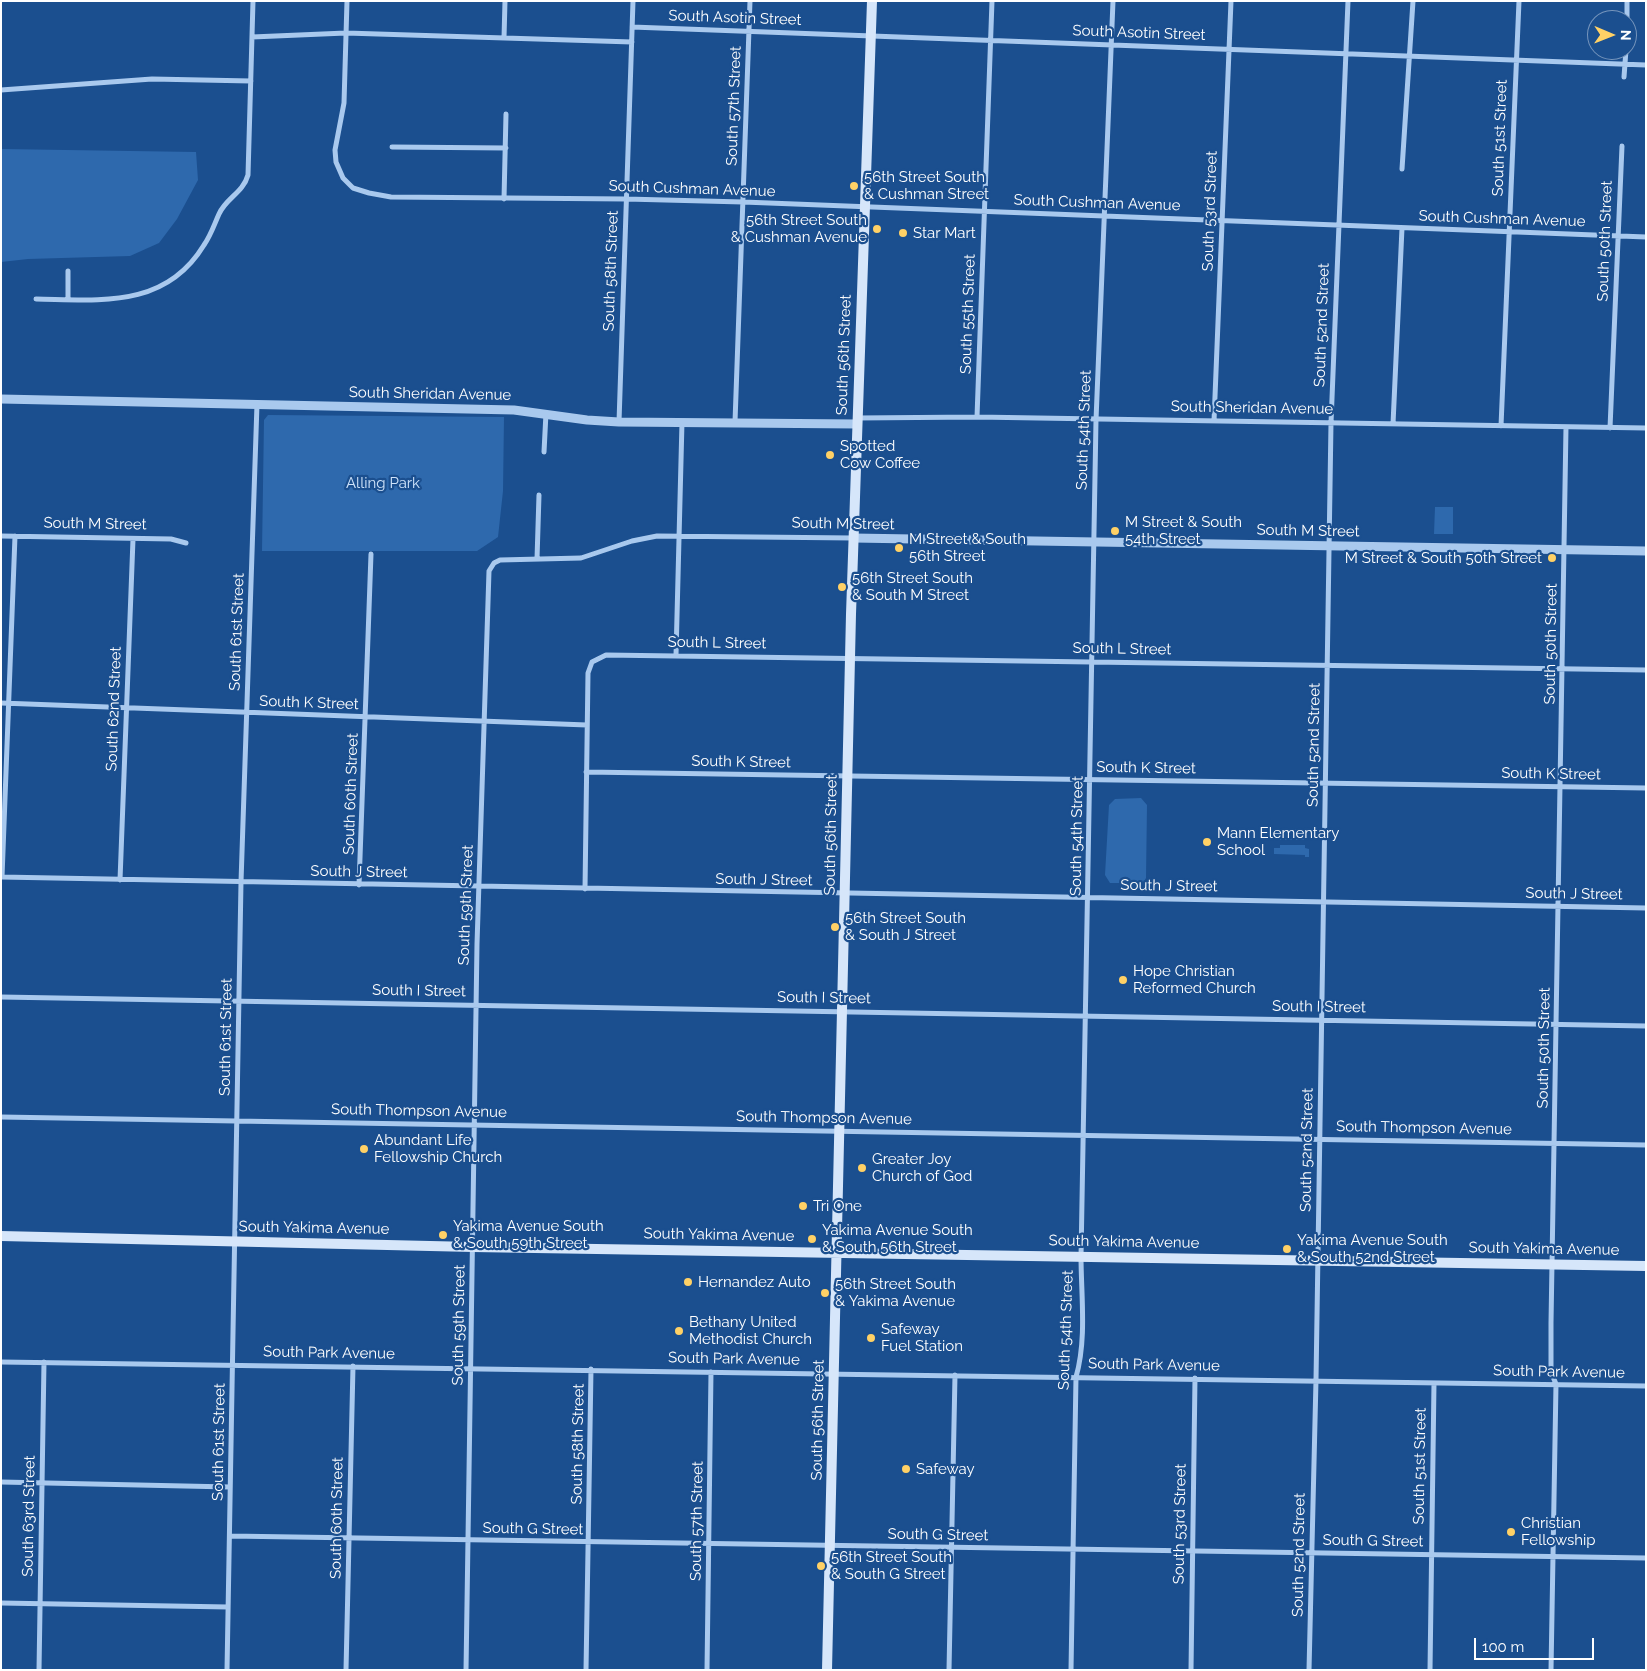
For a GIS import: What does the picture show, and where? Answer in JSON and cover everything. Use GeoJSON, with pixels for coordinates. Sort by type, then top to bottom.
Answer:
{"type":"FeatureCollection","features":[{"type":"Feature","properties":{"kind":"main road","name":"South 56th Street"},"geometry":{"type":"LineString","coordinates":[[827,1670],[853,538],[872,1]]}},
{"type":"Feature","properties":{"kind":"main road","name":"South Yakima Avenue"},"geometry":{"type":"LineString","coordinates":[[1,1236],[473,1247],[1646,1266]]}},
{"type":"Feature","properties":{"kind":"street"},"geometry":{"type":"LineString","coordinates":[[36,299],[112,300],[137,296],[158,288],[176,276],[204,247],[223,206],[242,188],[248,175],[253,1]]}},
{"type":"Feature","properties":{"kind":"street"},"geometry":{"type":"LineString","coordinates":[[346,33],[347,1]]}},
{"type":"Feature","properties":{"kind":"street"},"geometry":{"type":"LineString","coordinates":[[504,38],[505,1]]}},
{"type":"Feature","properties":{"kind":"street","name":"South 58th Street"},"geometry":{"type":"LineString","coordinates":[[619,422],[633,1]]}},
{"type":"Feature","properties":{"kind":"street","name":"South 57th Street"},"geometry":{"type":"LineString","coordinates":[[735,422],[750,1]]}},
{"type":"Feature","properties":{"kind":"street","name":"South 55th Street"},"geometry":{"type":"LineString","coordinates":[[977,417],[992,1]]}},
{"type":"Feature","properties":{"kind":"street","name":"South 54th Street"},"geometry":{"type":"LineString","coordinates":[[1071,1670],[1076,1376],[1080,1364],[1082,1316],[1080,1256],[1089,897],[1096,420],[1113,1]]}},
{"type":"Feature","properties":{"kind":"street","name":"South 53rd Street"},"geometry":{"type":"LineString","coordinates":[[1214,422],[1231,1]]}},
{"type":"Feature","properties":{"kind":"street","name":"South 52nd Street"},"geometry":{"type":"LineString","coordinates":[[1309,1670],[1316,1380],[1331,423],[1348,1]]}},
{"type":"Feature","properties":{"kind":"street"},"geometry":{"type":"LineString","coordinates":[[1402,170],[1413,1]]}},
{"type":"Feature","properties":{"kind":"street","name":"South 51st Street"},"geometry":{"type":"LineString","coordinates":[[1501,426],[1518,1]]}},
{"type":"Feature","properties":{"kind":"street","name":"South Asotin Street"},"geometry":{"type":"LineString","coordinates":[[632,26],[1646,66]]}},
{"type":"Feature","properties":{"kind":"street"},"geometry":{"type":"LineString","coordinates":[[252,37],[346,33],[632,42]]}},
{"type":"Feature","properties":{"kind":"street","name":"South Cushman Avenue"},"geometry":{"type":"LineString","coordinates":[[346,33],[343,112],[335,150],[337,166],[343,178],[357,189],[385,196],[743,202],[1646,237]]}},
{"type":"Feature","properties":{"kind":"street"},"geometry":{"type":"LineString","coordinates":[[1624,77],[1625,60]]}},
{"type":"Feature","properties":{"kind":"street"},"geometry":{"type":"LineString","coordinates":[[1,90],[152,79],[251,81]]}},
{"type":"Feature","properties":{"kind":"street"},"geometry":{"type":"LineString","coordinates":[[504,199],[506,114]]}},
{"type":"Feature","properties":{"kind":"street","name":"South 50th Street"},"geometry":{"type":"LineString","coordinates":[[1610,428],[1622,146]]}},
{"type":"Feature","properties":{"kind":"street"},"geometry":{"type":"LineString","coordinates":[[392,148],[506,148]]}},
{"type":"Feature","properties":{"kind":"street"},"geometry":{"type":"LineString","coordinates":[[1393,424],[1402,228]]}},
{"type":"Feature","properties":{"kind":"street"},"geometry":{"type":"LineString","coordinates":[[68,271],[68,299]]}},
{"type":"Feature","properties":{"kind":"street","name":"South Sheridan Avenue"},"geometry":{"type":"LineString","coordinates":[[1,399],[514,410],[619,422],[857,421],[977,417],[1646,428]]}},
{"type":"Feature","properties":{"kind":"street","name":"South 61st Street"},"geometry":{"type":"LineString","coordinates":[[227,1670],[241,882],[257,404]]}},
{"type":"Feature","properties":{"kind":"street"},"geometry":{"type":"LineString","coordinates":[[544,452],[546,413]]}},
{"type":"Feature","properties":{"kind":"street"},"geometry":{"type":"LineString","coordinates":[[676,655],[682,422]]}},
{"type":"Feature","properties":{"kind":"street","name":"South 50th Street"},"geometry":{"type":"LineString","coordinates":[[1551,1670],[1556,1384],[1551,1372],[1566,427]]}},
{"type":"Feature","properties":{"kind":"street"},"geometry":{"type":"LineString","coordinates":[[537,559],[539,495]]}},
{"type":"Feature","properties":{"kind":"street","name":"South M Street"},"geometry":{"type":"LineString","coordinates":[[494,563],[500,560],[581,558],[641,538],[679,535],[1646,551]]}},
{"type":"Feature","properties":{"kind":"street","name":"South M Street"},"geometry":{"type":"LineString","coordinates":[[1,536],[176,539],[186,543]]}},
{"type":"Feature","properties":{"kind":"street"},"geometry":{"type":"LineString","coordinates":[[2,878],[4,703],[15,536]]}},
{"type":"Feature","properties":{"kind":"street","name":"South 62nd Street"},"geometry":{"type":"LineString","coordinates":[[120,880],[133,539]]}},
{"type":"Feature","properties":{"kind":"street","name":"South 60th Street"},"geometry":{"type":"LineString","coordinates":[[359,885],[371,554]]}},
{"type":"Feature","properties":{"kind":"street","name":"South 59th Street"},"geometry":{"type":"LineString","coordinates":[[466,1670],[478,886],[485,722],[488,579],[494,563]]}},
{"type":"Feature","properties":{"kind":"street","name":"South L Street"},"geometry":{"type":"LineString","coordinates":[[587,725],[588,673],[592,662],[598,657],[612,654],[1646,670]]}},
{"type":"Feature","properties":{"kind":"street","name":"South K Street"},"geometry":{"type":"LineString","coordinates":[[4,703],[587,725]]}},
{"type":"Feature","properties":{"kind":"street"},"geometry":{"type":"LineString","coordinates":[[585,889],[587,725]]}},
{"type":"Feature","properties":{"kind":"street","name":"South K Street"},"geometry":{"type":"LineString","coordinates":[[586,772],[1646,788]]}},
{"type":"Feature","properties":{"kind":"street","name":"South J Street"},"geometry":{"type":"LineString","coordinates":[[2,878],[1646,908]]}},
{"type":"Feature","properties":{"kind":"street","name":"South I Street"},"geometry":{"type":"LineString","coordinates":[[1,997],[1646,1026]]}},
{"type":"Feature","properties":{"kind":"street","name":"South Thompson Avenue"},"geometry":{"type":"LineString","coordinates":[[1,1117],[1646,1145]]}},
{"type":"Feature","properties":{"kind":"street","name":"South Park Avenue"},"geometry":{"type":"LineString","coordinates":[[1,1362],[1076,1376],[1646,1386]]}},
{"type":"Feature","properties":{"kind":"street","name":"South 63rd Street"},"geometry":{"type":"LineString","coordinates":[[39,1670],[44,1362]]}},
{"type":"Feature","properties":{"kind":"street","name":"South 60th Street"},"geometry":{"type":"LineString","coordinates":[[346,1670],[353,1366]]}},
{"type":"Feature","properties":{"kind":"street","name":"South 58th Street"},"geometry":{"type":"LineString","coordinates":[[586,1670],[591,1369]]}},
{"type":"Feature","properties":{"kind":"street","name":"South 57th Street"},"geometry":{"type":"LineString","coordinates":[[707,1670],[711,1372]]}},
{"type":"Feature","properties":{"kind":"street"},"geometry":{"type":"LineString","coordinates":[[949,1670],[955,1375]]}},
{"type":"Feature","properties":{"kind":"street","name":"South 53rd Street"},"geometry":{"type":"LineString","coordinates":[[1191,1670],[1195,1378]]}},
{"type":"Feature","properties":{"kind":"street","name":"South 51st Street"},"geometry":{"type":"LineString","coordinates":[[1430,1670],[1430,1555],[1434,1383]]}},
{"type":"Feature","properties":{"kind":"street"},"geometry":{"type":"LineString","coordinates":[[1,1482],[230,1487]]}},
{"type":"Feature","properties":{"kind":"street","name":"South G Street"},"geometry":{"type":"LineString","coordinates":[[230,1536],[1646,1558]]}},
{"type":"Feature","properties":{"kind":"street"},"geometry":{"type":"LineString","coordinates":[[1,1603],[228,1607]]}},
{"type":"Feature","properties":{"kind":"green space"},"geometry":{"type":"Polygon","coordinates":[[[1,149],[196,152],[198,180],[177,219],[159,243],[130,256],[28,259],[1,262],[1,149]]]}},
{"type":"Feature","properties":{"kind":"green space","name":"Alling Park"},"geometry":{"type":"Polygon","coordinates":[[[268,415],[504,417],[503,491],[498,537],[477,551],[262,551],[264,420],[268,415]]]}},
{"type":"Feature","properties":{"kind":"green space"},"geometry":{"type":"Polygon","coordinates":[[[1435,507],[1453,507],[1453,534],[1434,534],[1435,507]]]}},
{"type":"Feature","properties":{"kind":"green space"},"geometry":{"type":"Polygon","coordinates":[[[1141,798],[1147,805],[1146,878],[1143,883],[1110,883],[1105,875],[1109,805],[1115,799],[1141,798]]]}},
{"type":"Feature","properties":{"kind":"green space"},"geometry":{"type":"Polygon","coordinates":[[[1310,829],[1310,837],[1305,837],[1305,840],[1280,840],[1280,837],[1275,837],[1275,830],[1310,829]]]}},
{"type":"Feature","properties":{"kind":"green space"},"geometry":{"type":"Polygon","coordinates":[[[1280,845],[1305,845],[1305,848],[1309,849],[1309,857],[1305,857],[1305,855],[1274,854],[1274,848],[1280,848],[1280,845]]]}},
{"type":"Feature","properties":{"kind":"place","name":"56th Street South & Cushman Street"},"geometry":{"type":"Point","coordinates":[854,186]}},
{"type":"Feature","properties":{"kind":"place","name":"56th Street South & Cushman Avenue"},"geometry":{"type":"Point","coordinates":[877,229]}},
{"type":"Feature","properties":{"kind":"place","name":"Star Mart"},"geometry":{"type":"Point","coordinates":[903,233]}},
{"type":"Feature","properties":{"kind":"place","name":"Spotted Cow Coffee"},"geometry":{"type":"Point","coordinates":[830,455]}},
{"type":"Feature","properties":{"kind":"place","name":"M Street & South 54th Street"},"geometry":{"type":"Point","coordinates":[1115,531]}},
{"type":"Feature","properties":{"kind":"place","name":"M Street & South 56th Street"},"geometry":{"type":"Point","coordinates":[899,548]}},
{"type":"Feature","properties":{"kind":"place","name":"M Street & South 50th Street"},"geometry":{"type":"Point","coordinates":[1552,558]}},
{"type":"Feature","properties":{"kind":"place","name":"56th Street South & South M Street"},"geometry":{"type":"Point","coordinates":[842,587]}},
{"type":"Feature","properties":{"kind":"place","name":"Mann Elementary School"},"geometry":{"type":"Point","coordinates":[1207,842]}},
{"type":"Feature","properties":{"kind":"place","name":"56th Street South & South J Street"},"geometry":{"type":"Point","coordinates":[835,927]}},
{"type":"Feature","properties":{"kind":"place","name":"Hope Christian Reformed Church"},"geometry":{"type":"Point","coordinates":[1123,980]}},
{"type":"Feature","properties":{"kind":"place","name":"Abundant Life Fellowship Church"},"geometry":{"type":"Point","coordinates":[364,1149]}},
{"type":"Feature","properties":{"kind":"place","name":"Greater Joy Church of God"},"geometry":{"type":"Point","coordinates":[862,1168]}},
{"type":"Feature","properties":{"kind":"place","name":"Tri One"},"geometry":{"type":"Point","coordinates":[803,1206]}},
{"type":"Feature","properties":{"kind":"place","name":"Yakima Avenue South & South 59th Street"},"geometry":{"type":"Point","coordinates":[443,1235]}},
{"type":"Feature","properties":{"kind":"place","name":"Yakima Avenue South & South 56th Street"},"geometry":{"type":"Point","coordinates":[812,1239]}},
{"type":"Feature","properties":{"kind":"place","name":"Yakima Avenue South & South 52nd Street"},"geometry":{"type":"Point","coordinates":[1287,1249]}},
{"type":"Feature","properties":{"kind":"place","name":"Hernandez Auto"},"geometry":{"type":"Point","coordinates":[688,1282]}},
{"type":"Feature","properties":{"kind":"place","name":"56th Street South & Yakima Avenue"},"geometry":{"type":"Point","coordinates":[825,1293]}},
{"type":"Feature","properties":{"kind":"place","name":"Bethany United Methodist Church"},"geometry":{"type":"Point","coordinates":[679,1331]}},
{"type":"Feature","properties":{"kind":"place","name":"Safeway Fuel Station"},"geometry":{"type":"Point","coordinates":[871,1338]}},
{"type":"Feature","properties":{"kind":"place","name":"Safeway"},"geometry":{"type":"Point","coordinates":[906,1469]}},
{"type":"Feature","properties":{"kind":"place","name":"Christian Fellowship"},"geometry":{"type":"Point","coordinates":[1511,1532]}},
{"type":"Feature","properties":{"kind":"place","name":"56th Street South & South G Street"},"geometry":{"type":"Point","coordinates":[821,1566]}}]}
